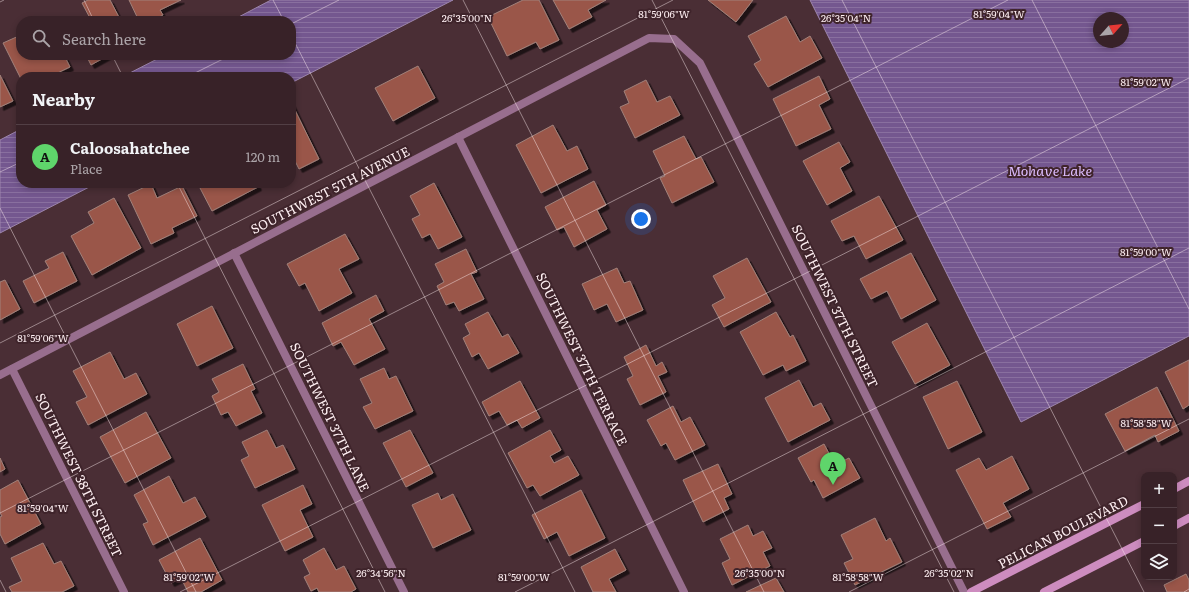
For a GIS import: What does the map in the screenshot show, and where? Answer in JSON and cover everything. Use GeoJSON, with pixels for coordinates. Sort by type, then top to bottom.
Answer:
{"type":"FeatureCollection","features":[{"type":"Feature","properties":{"kind":"street","name":"SOUTHWEST 5TH AVENUE"},"geometry":{"type":"LineString","coordinates":[[0,375],[650,38],[674,39]]}},
{"type":"Feature","properties":{"kind":"street","name":"SOUTHWEST 37TH STREET"},"geometry":{"type":"LineString","coordinates":[[674,39],[700,63],[964,592]]}},
{"type":"Feature","properties":{"kind":"street","name":"SOUTHWEST 37TH TERRACE"},"geometry":{"type":"LineString","coordinates":[[458,137],[684,592]]}},
{"type":"Feature","properties":{"kind":"street","name":"SOUTHWEST 37TH LANE"},"geometry":{"type":"LineString","coordinates":[[234,253],[404,592]]}},
{"type":"Feature","properties":{"kind":"street","name":"SOUTHWEST 38TH STREET"},"geometry":{"type":"LineString","coordinates":[[12,368],[124,592]]}},
{"type":"Feature","properties":{"kind":"street"},"geometry":{"type":"LineString","coordinates":[[1177,488],[1189,482]]}},
{"type":"Feature","properties":{"kind":"street","name":"PELICAN BOULEVARD"},"geometry":{"type":"LineString","coordinates":[[971,592],[1141,506]]}},
{"type":"Feature","properties":{"kind":"street"},"geometry":{"type":"LineString","coordinates":[[1177,524],[1189,518]]}},
{"type":"Feature","properties":{"kind":"street"},"geometry":{"type":"LineString","coordinates":[[1044,592],[1141,543]]}},
{"type":"Feature","properties":{"kind":"water"},"geometry":{"type":"Polygon","coordinates":[[[271,0],[453,0],[296,80],[296,72],[132,72],[155,60],[296,60],[296,16],[241,16],[271,0]]]}},
{"type":"Feature","properties":{"kind":"water","name":"Mohave Lake"},"geometry":{"type":"Polygon","coordinates":[[[810,0],[1189,0],[1189,336],[1021,422],[810,0]]]}},
{"type":"Feature","properties":{"kind":"water"},"geometry":{"type":"Polygon","coordinates":[[[16,132],[16,188],[87,188],[0,233],[0,140],[16,132]]]}},
{"type":"Feature","properties":{"kind":"building"},"geometry":{"type":"Polygon","coordinates":[[[88,0],[110,0],[118,16],[89,16],[82,3],[88,0]]]}},
{"type":"Feature","properties":{"kind":"building"},"geometry":{"type":"Polygon","coordinates":[[[129,0],[181,0],[160,10],[163,15],[161,16],[137,16],[129,0]]]}},
{"type":"Feature","properties":{"kind":"building"},"geometry":{"type":"Polygon","coordinates":[[[523,0],[539,0],[559,40],[540,49],[536,42],[507,56],[488,17],[523,0]]]}},
{"type":"Feature","properties":{"kind":"building"},"geometry":{"type":"Polygon","coordinates":[[[553,0],[606,0],[588,10],[592,17],[569,29],[553,0]]]}},
{"type":"Feature","properties":{"kind":"building"},"geometry":{"type":"Polygon","coordinates":[[[708,0],[753,0],[736,22],[708,0]]]}},
{"type":"Feature","properties":{"kind":"building"},"geometry":{"type":"Polygon","coordinates":[[[786,16],[800,42],[810,36],[822,58],[768,87],[754,64],[761,60],[748,36],[786,16]]]}},
{"type":"Feature","properties":{"kind":"building"},"geometry":{"type":"Polygon","coordinates":[[[16,37],[16,60],[66,60],[70,67],[60,72],[18,72],[3,43],[16,37]]]}},
{"type":"Feature","properties":{"kind":"building"},"geometry":{"type":"Polygon","coordinates":[[[88,60],[100,60],[91,65],[88,60]]]}},
{"type":"Feature","properties":{"kind":"building"},"geometry":{"type":"Polygon","coordinates":[[[418,66],[435,98],[393,121],[375,88],[418,66]]]}},
{"type":"Feature","properties":{"kind":"building"},"geometry":{"type":"Polygon","coordinates":[[[0,75],[13,101],[0,107],[0,75]]]}},
{"type":"Feature","properties":{"kind":"building"},"geometry":{"type":"Polygon","coordinates":[[[819,76],[830,99],[819,105],[831,129],[796,146],[773,99],[819,76]]]}},
{"type":"Feature","properties":{"kind":"building"},"geometry":{"type":"Polygon","coordinates":[[[646,80],[657,102],[670,96],[680,115],[635,138],[620,107],[629,103],[624,91],[646,80]]]}},
{"type":"Feature","properties":{"kind":"building"},"geometry":{"type":"Polygon","coordinates":[[[296,112],[319,159],[299,169],[296,163],[296,112]]]}},
{"type":"Feature","properties":{"kind":"building"},"geometry":{"type":"Polygon","coordinates":[[[553,125],[567,151],[577,146],[588,169],[541,193],[516,145],[553,125]]]}},
{"type":"Feature","properties":{"kind":"building"},"geometry":{"type":"Polygon","coordinates":[[[684,136],[696,159],[701,157],[714,182],[672,203],[660,178],[665,176],[653,151],[684,136]]]}},
{"type":"Feature","properties":{"kind":"building"},"geometry":{"type":"Polygon","coordinates":[[[839,142],[850,162],[840,168],[852,191],[827,205],[803,161],[839,142]]]}},
{"type":"Feature","properties":{"kind":"building"},"geometry":{"type":"Polygon","coordinates":[[[594,181],[606,205],[597,210],[607,229],[574,247],[564,227],[557,230],[545,207],[594,181]]]}},
{"type":"Feature","properties":{"kind":"building"},"geometry":{"type":"Polygon","coordinates":[[[434,183],[462,237],[438,249],[430,234],[422,238],[412,219],[420,215],[410,196],[434,183]]]}},
{"type":"Feature","properties":{"kind":"building"},"geometry":{"type":"Polygon","coordinates":[[[143,188],[153,188],[157,198],[178,188],[183,188],[197,216],[172,228],[174,233],[151,244],[128,195],[143,188]]]}},
{"type":"Feature","properties":{"kind":"building"},"geometry":{"type":"Polygon","coordinates":[[[200,188],[256,188],[212,211],[200,188]]]}},
{"type":"Feature","properties":{"kind":"building"},"geometry":{"type":"Polygon","coordinates":[[[879,196],[903,240],[866,259],[854,236],[842,241],[831,221],[879,196]]]}},
{"type":"Feature","properties":{"kind":"building"},"geometry":{"type":"Polygon","coordinates":[[[114,198],[141,248],[92,275],[71,236],[94,223],[88,212],[114,198]]]}},
{"type":"Feature","properties":{"kind":"building"},"geometry":{"type":"Polygon","coordinates":[[[345,234],[359,259],[339,269],[352,293],[319,311],[305,283],[299,286],[287,264],[345,234]]]}},
{"type":"Feature","properties":{"kind":"building"},"geometry":{"type":"Polygon","coordinates":[[[466,249],[477,272],[471,274],[484,299],[459,311],[454,302],[446,305],[437,286],[444,282],[435,264],[466,249]]]}},
{"type":"Feature","properties":{"kind":"building"},"geometry":{"type":"Polygon","coordinates":[[[63,252],[77,281],[34,303],[23,281],[49,268],[45,261],[63,252]]]}},
{"type":"Feature","properties":{"kind":"building"},"geometry":{"type":"Polygon","coordinates":[[[911,253],[936,300],[901,319],[887,291],[871,299],[860,279],[911,253]]]}},
{"type":"Feature","properties":{"kind":"building"},"geometry":{"type":"Polygon","coordinates":[[[747,258],[771,302],[724,327],[712,305],[725,298],[713,276],[747,258]]]}},
{"type":"Feature","properties":{"kind":"building"},"geometry":{"type":"Polygon","coordinates":[[[617,268],[624,283],[630,281],[643,310],[616,322],[607,304],[594,310],[582,284],[617,268]]]}},
{"type":"Feature","properties":{"kind":"building"},"geometry":{"type":"Polygon","coordinates":[[[5,280],[20,309],[0,320],[0,282],[5,280]]]}},
{"type":"Feature","properties":{"kind":"building"},"geometry":{"type":"Polygon","coordinates":[[[376,295],[384,311],[369,319],[385,349],[354,365],[341,342],[333,346],[322,323],[376,295]]]}},
{"type":"Feature","properties":{"kind":"building"},"geometry":{"type":"Polygon","coordinates":[[[212,306],[233,348],[197,366],[177,324],[212,306]]]}},
{"type":"Feature","properties":{"kind":"building"},"geometry":{"type":"Polygon","coordinates":[[[488,312],[502,337],[508,334],[519,353],[488,369],[479,353],[472,357],[463,338],[470,334],[465,324],[488,312]]]}},
{"type":"Feature","properties":{"kind":"building"},"geometry":{"type":"Polygon","coordinates":[[[776,312],[790,337],[793,335],[806,361],[786,371],[783,365],[763,375],[740,332],[776,312]]]}},
{"type":"Feature","properties":{"kind":"building"},"geometry":{"type":"Polygon","coordinates":[[[927,323],[950,365],[915,384],[892,342],[927,323]]]}},
{"type":"Feature","properties":{"kind":"building"},"geometry":{"type":"Polygon","coordinates":[[[646,345],[656,366],[662,362],[667,372],[658,376],[666,392],[640,405],[627,379],[633,376],[624,357],[646,345]]]}},
{"type":"Feature","properties":{"kind":"building"},"geometry":{"type":"Polygon","coordinates":[[[110,352],[124,379],[136,373],[147,394],[88,425],[76,402],[87,397],[73,371],[110,352]]]}},
{"type":"Feature","properties":{"kind":"building"},"geometry":{"type":"Polygon","coordinates":[[[1189,360],[1189,405],[1183,409],[1165,372],[1189,360]]]}},
{"type":"Feature","properties":{"kind":"building"},"geometry":{"type":"Polygon","coordinates":[[[243,364],[255,389],[251,391],[262,413],[236,426],[228,412],[221,415],[212,396],[219,392],[212,379],[243,364]]]}},
{"type":"Feature","properties":{"kind":"building"},"geometry":{"type":"Polygon","coordinates":[[[384,368],[389,379],[396,376],[413,411],[375,429],[363,407],[372,403],[360,379],[384,368]]]}},
{"type":"Feature","properties":{"kind":"building"},"geometry":{"type":"Polygon","coordinates":[[[799,380],[813,407],[821,403],[830,420],[788,442],[765,398],[799,380]]]}},
{"type":"Feature","properties":{"kind":"building"},"geometry":{"type":"Polygon","coordinates":[[[520,381],[540,418],[522,428],[517,420],[507,425],[499,411],[489,416],[482,402],[520,381]]]}},
{"type":"Feature","properties":{"kind":"building"},"geometry":{"type":"Polygon","coordinates":[[[957,381],[982,432],[948,449],[923,397],[957,381]]]}},
{"type":"Feature","properties":{"kind":"building"},"geometry":{"type":"Polygon","coordinates":[[[1157,387],[1179,431],[1158,442],[1155,435],[1125,451],[1105,414],[1157,387]]]}},
{"type":"Feature","properties":{"kind":"building"},"geometry":{"type":"Polygon","coordinates":[[[673,406],[681,422],[690,417],[705,445],[675,460],[666,443],[661,446],[647,420],[673,406]]]}},
{"type":"Feature","properties":{"kind":"building"},"geometry":{"type":"Polygon","coordinates":[[[146,412],[171,458],[125,483],[100,437],[146,412]]]}},
{"type":"Feature","properties":{"kind":"building"},"geometry":{"type":"Polygon","coordinates":[[[267,430],[276,448],[283,445],[295,469],[255,488],[241,460],[249,456],[242,442],[267,430]]]}},
{"type":"Feature","properties":{"kind":"building"},"geometry":{"type":"Polygon","coordinates":[[[410,430],[433,473],[406,487],[383,443],[410,430]]]}},
{"type":"Feature","properties":{"kind":"building"},"geometry":{"type":"Polygon","coordinates":[[[550,430],[561,450],[550,456],[554,463],[568,456],[579,475],[540,496],[533,485],[527,488],[508,453],[550,430]]]}},
{"type":"Feature","properties":{"kind":"building"},"geometry":{"type":"Polygon","coordinates":[[[824,444],[835,465],[849,458],[860,478],[823,498],[814,480],[811,482],[798,458],[824,444]]]}},
{"type":"Feature","properties":{"kind":"building"},"geometry":{"type":"Polygon","coordinates":[[[1012,456],[1029,489],[1003,503],[1011,517],[987,529],[956,470],[979,458],[986,470],[1012,456]]]}},
{"type":"Feature","properties":{"kind":"building"},"geometry":{"type":"Polygon","coordinates":[[[0,458],[5,469],[0,472],[0,458]]]}},
{"type":"Feature","properties":{"kind":"building"},"geometry":{"type":"Polygon","coordinates":[[[718,464],[732,494],[724,498],[729,509],[703,522],[683,480],[718,464]]]}},
{"type":"Feature","properties":{"kind":"building"},"geometry":{"type":"Polygon","coordinates":[[[169,476],[183,503],[195,497],[206,517],[153,545],[143,524],[148,522],[134,495],[169,476]]]}},
{"type":"Feature","properties":{"kind":"building"},"geometry":{"type":"Polygon","coordinates":[[[18,480],[41,524],[5,544],[0,534],[0,517],[2,516],[0,513],[0,490],[18,480]]]}},
{"type":"Feature","properties":{"kind":"building"},"geometry":{"type":"Polygon","coordinates":[[[303,485],[312,504],[300,510],[313,537],[285,551],[262,505],[303,485]]]}},
{"type":"Feature","properties":{"kind":"building"},"geometry":{"type":"Polygon","coordinates":[[[581,490],[605,538],[569,556],[557,532],[544,539],[532,515],[581,490]]]}},
{"type":"Feature","properties":{"kind":"building"},"geometry":{"type":"Polygon","coordinates":[[[438,493],[441,500],[453,494],[471,530],[433,548],[412,505],[438,493]]]}},
{"type":"Feature","properties":{"kind":"building"},"geometry":{"type":"Polygon","coordinates":[[[875,518],[886,541],[890,538],[902,562],[855,585],[844,563],[853,559],[841,535],[875,518]]]}},
{"type":"Feature","properties":{"kind":"building"},"geometry":{"type":"Polygon","coordinates":[[[748,525],[753,536],[763,531],[772,548],[763,552],[770,566],[732,585],[722,563],[730,559],[720,539],[748,525]]]}},
{"type":"Feature","properties":{"kind":"building"},"geometry":{"type":"Polygon","coordinates":[[[200,538],[222,580],[201,592],[188,592],[181,578],[171,583],[159,560],[200,538]]]}},
{"type":"Feature","properties":{"kind":"building"},"geometry":{"type":"Polygon","coordinates":[[[43,543],[54,564],[61,561],[74,586],[62,592],[12,592],[9,587],[22,581],[11,558],[43,543]]]}},
{"type":"Feature","properties":{"kind":"building"},"geometry":{"type":"Polygon","coordinates":[[[324,548],[336,570],[344,566],[356,589],[351,592],[319,592],[317,588],[311,591],[304,577],[310,574],[303,560],[324,548]]]}},
{"type":"Feature","properties":{"kind":"building"},"geometry":{"type":"Polygon","coordinates":[[[615,549],[626,570],[609,579],[616,592],[593,592],[581,567],[615,549]]]}},
{"type":"Feature","properties":{"kind":"building"},"geometry":{"type":"Polygon","coordinates":[[[1186,574],[1189,580],[1189,592],[1167,592],[1164,585],[1177,580],[1177,578],[1186,574]]]}},
{"type":"Feature","properties":{"kind":"building"},"geometry":{"type":"Polygon","coordinates":[[[776,578],[784,592],[746,592],[776,578]]]}},
{"type":"Feature","properties":{"kind":"place","name":"Caloosahatchee"},"geometry":{"type":"Point","coordinates":[833,485]}}]}
